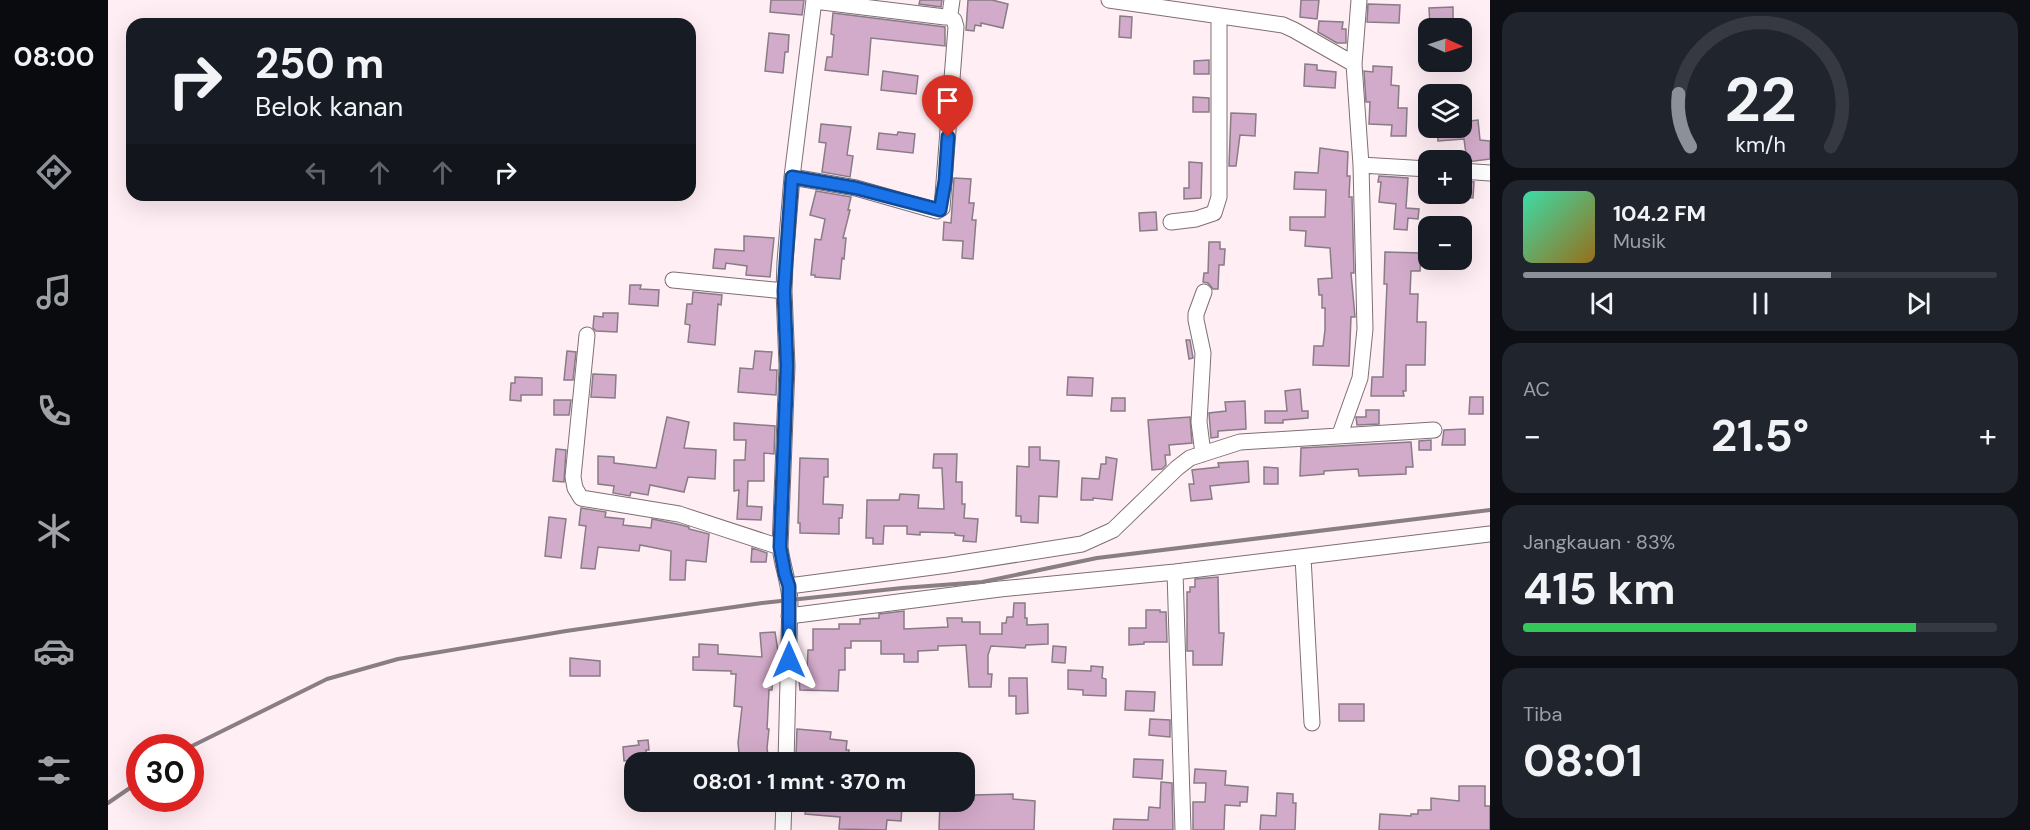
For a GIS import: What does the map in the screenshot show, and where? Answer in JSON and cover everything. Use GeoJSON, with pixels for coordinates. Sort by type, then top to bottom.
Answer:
{"type":"FeatureCollection","features":[{"type":"Feature","properties":{"kind":"street"},"geometry":{"type":"LineString","coordinates":[[786,752],[789,586],[780,547],[787,366],[784,291],[792,177],[814,0],[945,18],[950,14],[952,0]]}},
{"type":"Feature","properties":{"kind":"street"},"geometry":{"type":"LineString","coordinates":[[1109,0],[1283,25],[1354,64]]}},
{"type":"Feature","properties":{"kind":"street"},"geometry":{"type":"LineString","coordinates":[[1341,434],[1355,397],[1364,354],[1360,165],[1354,64],[1359,0]]}},
{"type":"Feature","properties":{"kind":"street"},"geometry":{"type":"LineString","coordinates":[[792,177],[856,188],[937,211],[942,208],[956,27],[954,20],[948,16]]}},
{"type":"Feature","properties":{"kind":"street"},"geometry":{"type":"LineString","coordinates":[[1171,222],[1196,219],[1214,213],[1219,197],[1219,16]]}},
{"type":"Feature","properties":{"kind":"street"},"geometry":{"type":"LineString","coordinates":[[1360,165],[1418,168]]}},
{"type":"Feature","properties":{"kind":"street"},"geometry":{"type":"LineString","coordinates":[[1472,172],[1490,173]]}},
{"type":"Feature","properties":{"kind":"street"},"geometry":{"type":"LineString","coordinates":[[673,280],[784,291]]}},
{"type":"Feature","properties":{"kind":"street"},"geometry":{"type":"LineString","coordinates":[[1203,453],[1198,422],[1203,353],[1196,326],[1196,314],[1204,292]]}},
{"type":"Feature","properties":{"kind":"street"},"geometry":{"type":"LineString","coordinates":[[587,335],[573,477],[575,488],[581,498],[679,514],[780,547]]}},
{"type":"Feature","properties":{"kind":"street"},"geometry":{"type":"LineString","coordinates":[[789,586],[1082,544],[1113,530],[1190,458],[1229,444],[1341,434],[1434,430]]}},
{"type":"Feature","properties":{"kind":"street"},"geometry":{"type":"LineString","coordinates":[[789,616],[1000,589],[1175,572],[1490,534]]}},
{"type":"Feature","properties":{"kind":"street"},"geometry":{"type":"LineString","coordinates":[[1303,557],[1312,723]]}},
{"type":"Feature","properties":{"kind":"street"},"geometry":{"type":"LineString","coordinates":[[1175,572],[1183,830]]}},
{"type":"Feature","properties":{"kind":"street"},"geometry":{"type":"LineString","coordinates":[[783,830],[784,812]]}},
{"type":"Feature","properties":{"kind":"building"},"geometry":{"type":"Polygon","coordinates":[[[771,0],[804,0],[802,15],[770,12],[771,0]]]}},
{"type":"Feature","properties":{"kind":"building"},"geometry":{"type":"Polygon","coordinates":[[[920,0],[942,0],[941,7],[919,4],[920,0]]]}},
{"type":"Feature","properties":{"kind":"building"},"geometry":{"type":"Polygon","coordinates":[[[968,0],[992,0],[1008,4],[1003,28],[981,23],[981,26],[975,25],[974,31],[966,30],[968,0]]]}},
{"type":"Feature","properties":{"kind":"building"},"geometry":{"type":"Polygon","coordinates":[[[1301,0],[1319,0],[1317,19],[1300,17],[1301,0]]]}},
{"type":"Feature","properties":{"kind":"building"},"geometry":{"type":"Polygon","coordinates":[[[1368,4],[1400,5],[1399,23],[1367,22],[1368,4]]]}},
{"type":"Feature","properties":{"kind":"building"},"geometry":{"type":"Polygon","coordinates":[[[1453,7],[1453,18],[1430,18],[1429,8],[1453,7]]]}},
{"type":"Feature","properties":{"kind":"building"},"geometry":{"type":"Polygon","coordinates":[[[833,13],[945,27],[945,46],[871,38],[868,75],[825,70],[827,57],[832,57],[833,13]]]}},
{"type":"Feature","properties":{"kind":"building"},"geometry":{"type":"Polygon","coordinates":[[[1120,16],[1132,17],[1131,38],[1119,37],[1120,16]]]}},
{"type":"Feature","properties":{"kind":"building"},"geometry":{"type":"Polygon","coordinates":[[[1319,21],[1343,22],[1342,29],[1346,29],[1346,43],[1337,43],[1318,32],[1319,21]]]}},
{"type":"Feature","properties":{"kind":"building"},"geometry":{"type":"Polygon","coordinates":[[[769,33],[789,35],[783,73],[765,71],[769,33]]]}},
{"type":"Feature","properties":{"kind":"building"},"geometry":{"type":"Polygon","coordinates":[[[1209,60],[1209,74],[1194,74],[1194,61],[1209,60]]]}},
{"type":"Feature","properties":{"kind":"building"},"geometry":{"type":"Polygon","coordinates":[[[1305,64],[1317,65],[1317,70],[1336,72],[1335,88],[1304,86],[1305,64]]]}},
{"type":"Feature","properties":{"kind":"building"},"geometry":{"type":"Polygon","coordinates":[[[1373,66],[1392,67],[1391,85],[1399,86],[1398,108],[1407,108],[1406,136],[1391,136],[1392,125],[1369,124],[1370,102],[1366,102],[1364,71],[1373,72],[1373,66]]]}},
{"type":"Feature","properties":{"kind":"building"},"geometry":{"type":"Polygon","coordinates":[[[883,71],[918,76],[916,94],[881,90],[883,71]]]}},
{"type":"Feature","properties":{"kind":"building"},"geometry":{"type":"Polygon","coordinates":[[[1193,97],[1209,98],[1209,112],[1193,112],[1193,97]]]}},
{"type":"Feature","properties":{"kind":"building"},"geometry":{"type":"Polygon","coordinates":[[[1231,113],[1256,114],[1255,136],[1240,135],[1236,166],[1229,166],[1231,113]]]}},
{"type":"Feature","properties":{"kind":"building"},"geometry":{"type":"Polygon","coordinates":[[[1478,120],[1480,140],[1490,141],[1490,159],[1472,161],[1472,150],[1465,150],[1464,139],[1438,141],[1438,138],[1472,138],[1472,121],[1478,120]]]}},
{"type":"Feature","properties":{"kind":"building"},"geometry":{"type":"Polygon","coordinates":[[[821,124],[851,127],[847,155],[853,156],[850,177],[822,172],[826,143],[819,142],[821,124]]]}},
{"type":"Feature","properties":{"kind":"building"},"geometry":{"type":"Polygon","coordinates":[[[898,132],[915,134],[913,153],[877,149],[879,133],[897,135],[898,132]]]}},
{"type":"Feature","properties":{"kind":"building"},"geometry":{"type":"Polygon","coordinates":[[[1320,148],[1348,152],[1347,176],[1350,176],[1349,197],[1352,197],[1354,273],[1351,273],[1355,317],[1351,317],[1349,366],[1313,365],[1314,346],[1323,346],[1325,330],[1325,308],[1322,308],[1318,279],[1332,278],[1330,248],[1305,246],[1306,231],[1290,230],[1290,217],[1325,217],[1326,190],[1294,189],[1295,172],[1318,173],[1320,148]]]}},
{"type":"Feature","properties":{"kind":"building"},"geometry":{"type":"Polygon","coordinates":[[[1189,162],[1202,163],[1201,198],[1184,199],[1184,188],[1189,188],[1189,162]]]}},
{"type":"Feature","properties":{"kind":"building"},"geometry":{"type":"Polygon","coordinates":[[[1379,176],[1408,178],[1406,208],[1419,209],[1418,219],[1408,218],[1407,230],[1394,229],[1396,204],[1379,202],[1381,182],[1378,182],[1379,176]]]}},
{"type":"Feature","properties":{"kind":"building"},"geometry":{"type":"Polygon","coordinates":[[[954,178],[971,179],[969,203],[974,203],[972,220],[976,220],[973,259],[962,258],[963,241],[943,240],[944,222],[951,223],[954,178]]]}},
{"type":"Feature","properties":{"kind":"building"},"geometry":{"type":"Polygon","coordinates":[[[1472,182],[1474,182],[1472,198],[1472,182]]]}},
{"type":"Feature","properties":{"kind":"building"},"geometry":{"type":"Polygon","coordinates":[[[816,191],[851,197],[843,238],[846,238],[840,279],[811,275],[815,239],[821,240],[825,219],[810,215],[816,191]]]}},
{"type":"Feature","properties":{"kind":"building"},"geometry":{"type":"Polygon","coordinates":[[[1156,212],[1157,230],[1140,231],[1139,213],[1156,212]]]}},
{"type":"Feature","properties":{"kind":"building"},"geometry":{"type":"Polygon","coordinates":[[[744,236],[774,238],[770,277],[746,275],[747,266],[726,263],[725,269],[713,268],[715,249],[744,251],[744,236]]]}},
{"type":"Feature","properties":{"kind":"building"},"geometry":{"type":"Polygon","coordinates":[[[1209,242],[1220,242],[1220,249],[1225,249],[1224,265],[1219,265],[1218,289],[1213,289],[1208,283],[1203,282],[1204,273],[1208,273],[1209,242]]]}},
{"type":"Feature","properties":{"kind":"building"},"geometry":{"type":"Polygon","coordinates":[[[1385,252],[1418,253],[1418,270],[1420,271],[1411,271],[1410,294],[1418,294],[1417,322],[1426,322],[1425,365],[1406,365],[1404,396],[1371,396],[1372,377],[1383,377],[1387,284],[1384,284],[1385,252]]]}},
{"type":"Feature","properties":{"kind":"building"},"geometry":{"type":"Polygon","coordinates":[[[630,285],[641,285],[640,289],[659,290],[658,306],[629,304],[630,285]]]}},
{"type":"Feature","properties":{"kind":"building"},"geometry":{"type":"Polygon","coordinates":[[[693,292],[722,295],[721,305],[718,304],[715,345],[688,342],[690,325],[685,324],[687,304],[692,304],[693,292]]]}},
{"type":"Feature","properties":{"kind":"building"},"geometry":{"type":"Polygon","coordinates":[[[603,313],[618,313],[617,332],[596,331],[593,328],[594,316],[603,317],[603,313]]]}},
{"type":"Feature","properties":{"kind":"building"},"geometry":{"type":"Polygon","coordinates":[[[1186,340],[1190,340],[1193,358],[1189,359],[1186,340]]]}},
{"type":"Feature","properties":{"kind":"building"},"geometry":{"type":"Polygon","coordinates":[[[567,351],[576,352],[573,380],[564,380],[567,351]]]}},
{"type":"Feature","properties":{"kind":"building"},"geometry":{"type":"Polygon","coordinates":[[[755,351],[772,352],[770,370],[777,370],[776,395],[738,392],[740,368],[753,369],[755,351]]]}},
{"type":"Feature","properties":{"kind":"building"},"geometry":{"type":"Polygon","coordinates":[[[593,374],[616,375],[615,398],[591,397],[593,374]]]}},
{"type":"Feature","properties":{"kind":"building"},"geometry":{"type":"Polygon","coordinates":[[[515,377],[542,378],[542,395],[521,395],[521,401],[510,400],[511,383],[515,383],[515,377]]]}},
{"type":"Feature","properties":{"kind":"building"},"geometry":{"type":"Polygon","coordinates":[[[1068,377],[1093,378],[1092,396],[1067,395],[1068,377]]]}},
{"type":"Feature","properties":{"kind":"building"},"geometry":{"type":"Polygon","coordinates":[[[1300,389],[1302,411],[1308,411],[1308,418],[1283,420],[1283,423],[1265,423],[1265,411],[1287,411],[1285,391],[1300,389]]]}},
{"type":"Feature","properties":{"kind":"building"},"geometry":{"type":"Polygon","coordinates":[[[1470,397],[1483,397],[1483,414],[1469,414],[1470,397]]]}},
{"type":"Feature","properties":{"kind":"building"},"geometry":{"type":"Polygon","coordinates":[[[1112,398],[1125,398],[1125,411],[1111,411],[1112,398]]]}},
{"type":"Feature","properties":{"kind":"building"},"geometry":{"type":"Polygon","coordinates":[[[554,400],[571,400],[569,415],[554,415],[554,400]]]}},
{"type":"Feature","properties":{"kind":"building"},"geometry":{"type":"Polygon","coordinates":[[[1245,401],[1246,429],[1218,431],[1218,437],[1211,438],[1209,413],[1226,411],[1225,402],[1245,401]]]}},
{"type":"Feature","properties":{"kind":"building"},"geometry":{"type":"Polygon","coordinates":[[[1366,410],[1379,410],[1379,424],[1357,425],[1356,417],[1366,417],[1366,410]]]}},
{"type":"Feature","properties":{"kind":"building"},"geometry":{"type":"Polygon","coordinates":[[[667,417],[689,422],[684,448],[716,450],[715,479],[688,477],[684,492],[650,485],[648,495],[631,492],[630,496],[613,493],[614,486],[598,484],[598,456],[614,457],[614,463],[656,468],[667,417]]]}},
{"type":"Feature","properties":{"kind":"building"},"geometry":{"type":"Polygon","coordinates":[[[1190,417],[1192,443],[1169,445],[1170,455],[1165,455],[1166,465],[1162,469],[1152,470],[1148,420],[1190,417]]]}},
{"type":"Feature","properties":{"kind":"building"},"geometry":{"type":"Polygon","coordinates":[[[734,423],[775,426],[774,454],[764,453],[764,481],[748,481],[747,506],[762,507],[761,520],[737,519],[739,490],[734,491],[734,460],[745,460],[746,440],[734,440],[734,423]]]}},
{"type":"Feature","properties":{"kind":"building"},"geometry":{"type":"Polygon","coordinates":[[[1465,429],[1465,445],[1442,445],[1444,430],[1465,429]]]}},
{"type":"Feature","properties":{"kind":"building"},"geometry":{"type":"Polygon","coordinates":[[[1431,440],[1431,450],[1419,450],[1419,441],[1431,440]]]}},
{"type":"Feature","properties":{"kind":"building"},"geometry":{"type":"Polygon","coordinates":[[[1411,442],[1413,467],[1406,467],[1406,474],[1359,476],[1358,469],[1324,471],[1324,474],[1300,476],[1301,448],[1411,442]]]}},
{"type":"Feature","properties":{"kind":"building"},"geometry":{"type":"Polygon","coordinates":[[[1029,447],[1040,447],[1040,460],[1059,461],[1057,497],[1039,496],[1038,523],[1021,522],[1021,516],[1016,516],[1017,466],[1029,467],[1029,447]]]}},
{"type":"Feature","properties":{"kind":"building"},"geometry":{"type":"Polygon","coordinates":[[[556,449],[566,450],[564,482],[553,481],[556,449]]]}},
{"type":"Feature","properties":{"kind":"building"},"geometry":{"type":"Polygon","coordinates":[[[934,454],[957,454],[956,482],[962,482],[964,518],[978,519],[976,542],[963,541],[964,536],[955,535],[955,533],[907,534],[907,526],[884,526],[883,544],[873,544],[873,538],[866,538],[867,500],[899,500],[900,494],[919,495],[918,508],[944,509],[942,468],[933,468],[934,454]]]}},
{"type":"Feature","properties":{"kind":"building"},"geometry":{"type":"Polygon","coordinates":[[[1106,457],[1117,459],[1112,500],[1093,498],[1093,500],[1081,500],[1082,478],[1099,479],[1101,464],[1106,464],[1106,457]]]}},
{"type":"Feature","properties":{"kind":"building"},"geometry":{"type":"Polygon","coordinates":[[[800,458],[828,459],[828,477],[824,477],[823,504],[843,505],[842,518],[839,518],[839,534],[800,533],[800,523],[798,523],[800,458]]]}},
{"type":"Feature","properties":{"kind":"building"},"geometry":{"type":"Polygon","coordinates":[[[1248,461],[1249,482],[1210,486],[1212,499],[1191,501],[1189,484],[1194,484],[1192,470],[1219,467],[1218,463],[1248,461]]]}},
{"type":"Feature","properties":{"kind":"building"},"geometry":{"type":"Polygon","coordinates":[[[1264,467],[1278,468],[1278,484],[1264,484],[1264,467]]]}},
{"type":"Feature","properties":{"kind":"building"},"geometry":{"type":"Polygon","coordinates":[[[581,508],[606,512],[605,517],[624,519],[623,525],[651,528],[652,519],[709,534],[706,562],[686,560],[685,580],[670,580],[671,551],[640,545],[639,551],[598,547],[595,569],[581,568],[586,526],[579,525],[581,508]]]}},
{"type":"Feature","properties":{"kind":"building"},"geometry":{"type":"Polygon","coordinates":[[[549,517],[566,519],[561,558],[545,556],[549,517]]]}},
{"type":"Feature","properties":{"kind":"building"},"geometry":{"type":"Polygon","coordinates":[[[752,548],[767,553],[766,562],[751,562],[752,548]]]}},
{"type":"Feature","properties":{"kind":"building"},"geometry":{"type":"Polygon","coordinates":[[[1218,577],[1219,633],[1224,633],[1222,665],[1193,665],[1193,651],[1187,651],[1187,592],[1190,592],[1190,587],[1195,587],[1195,579],[1218,577]]]}},
{"type":"Feature","properties":{"kind":"building"},"geometry":{"type":"Polygon","coordinates":[[[1014,603],[1025,603],[1027,625],[1048,624],[1048,644],[1026,645],[1025,648],[991,646],[988,655],[988,674],[992,674],[991,687],[969,687],[966,645],[938,646],[938,650],[918,651],[918,662],[904,662],[904,654],[881,654],[881,641],[851,641],[851,648],[845,648],[845,670],[839,670],[838,691],[800,690],[798,671],[807,671],[808,650],[813,650],[813,629],[839,629],[839,624],[860,624],[860,619],[879,618],[879,614],[904,611],[904,629],[948,627],[947,618],[962,618],[962,622],[980,622],[980,634],[1002,634],[1002,623],[1006,623],[1007,617],[1013,617],[1014,603]]]}},
{"type":"Feature","properties":{"kind":"building"},"geometry":{"type":"Polygon","coordinates":[[[1146,610],[1166,612],[1167,642],[1144,642],[1144,644],[1129,645],[1129,628],[1146,628],[1146,610]]]}},
{"type":"Feature","properties":{"kind":"building"},"geometry":{"type":"Polygon","coordinates":[[[775,632],[779,658],[777,677],[773,677],[772,690],[769,690],[768,752],[739,752],[742,707],[734,706],[736,674],[731,674],[731,671],[693,670],[693,657],[699,657],[699,644],[718,645],[718,654],[762,657],[760,633],[775,632]]]}},
{"type":"Feature","properties":{"kind":"building"},"geometry":{"type":"Polygon","coordinates":[[[1053,646],[1066,647],[1065,663],[1052,662],[1053,646]]]}},
{"type":"Feature","properties":{"kind":"building"},"geometry":{"type":"Polygon","coordinates":[[[570,658],[600,661],[600,676],[570,676],[570,658]]]}},
{"type":"Feature","properties":{"kind":"building"},"geometry":{"type":"Polygon","coordinates":[[[1091,666],[1103,667],[1102,678],[1106,679],[1106,696],[1083,695],[1083,690],[1068,689],[1068,670],[1091,671],[1091,666]]]}},
{"type":"Feature","properties":{"kind":"building"},"geometry":{"type":"Polygon","coordinates":[[[1009,678],[1027,678],[1028,713],[1016,714],[1016,696],[1009,696],[1009,678]]]}},
{"type":"Feature","properties":{"kind":"building"},"geometry":{"type":"Polygon","coordinates":[[[1126,691],[1155,692],[1154,711],[1125,710],[1126,691]]]}},
{"type":"Feature","properties":{"kind":"building"},"geometry":{"type":"Polygon","coordinates":[[[1339,704],[1364,704],[1364,721],[1339,721],[1339,704]]]}},
{"type":"Feature","properties":{"kind":"building"},"geometry":{"type":"Polygon","coordinates":[[[1150,719],[1170,720],[1170,737],[1149,735],[1150,719]]]}},
{"type":"Feature","properties":{"kind":"building"},"geometry":{"type":"Polygon","coordinates":[[[797,729],[831,732],[830,739],[847,741],[846,750],[849,750],[849,752],[796,752],[797,729]]]}},
{"type":"Feature","properties":{"kind":"building"},"geometry":{"type":"Polygon","coordinates":[[[648,740],[649,750],[624,752],[624,761],[623,747],[639,745],[638,741],[648,740]]]}},
{"type":"Feature","properties":{"kind":"building"},"geometry":{"type":"Polygon","coordinates":[[[1134,759],[1163,760],[1162,779],[1133,777],[1134,759]]]}},
{"type":"Feature","properties":{"kind":"building"},"geometry":{"type":"Polygon","coordinates":[[[1195,769],[1226,771],[1225,785],[1248,787],[1247,802],[1240,802],[1240,806],[1225,805],[1224,830],[1193,830],[1193,802],[1205,802],[1206,783],[1194,783],[1195,769]]]}},
{"type":"Feature","properties":{"kind":"building"},"geometry":{"type":"Polygon","coordinates":[[[1161,782],[1172,783],[1173,830],[1113,830],[1114,819],[1148,820],[1149,807],[1160,808],[1161,782]]]}},
{"type":"Feature","properties":{"kind":"building"},"geometry":{"type":"Polygon","coordinates":[[[1459,786],[1485,786],[1485,806],[1490,806],[1490,830],[1379,830],[1380,814],[1411,816],[1411,814],[1418,814],[1418,810],[1431,810],[1431,798],[1459,801],[1459,786]]]}},
{"type":"Feature","properties":{"kind":"building"},"geometry":{"type":"Polygon","coordinates":[[[1277,793],[1293,794],[1293,803],[1296,803],[1295,830],[1260,830],[1261,815],[1276,816],[1277,793]]]}},
{"type":"Feature","properties":{"kind":"building"},"geometry":{"type":"Polygon","coordinates":[[[1013,794],[1013,799],[1035,801],[1034,830],[939,830],[940,812],[975,812],[975,795],[1013,794]]]}},
{"type":"Feature","properties":{"kind":"building"},"geometry":{"type":"Polygon","coordinates":[[[805,812],[902,812],[901,821],[887,820],[886,830],[839,829],[840,817],[805,814],[805,812]]]}},
{"type":"Feature","properties":{"kind":"railway"},"geometry":{"type":"LineString","coordinates":[[204,740],[327,679],[398,659],[566,631],[762,603],[982,582],[1097,558],[1490,510]]}},
{"type":"Feature","properties":{"kind":"railway"},"geometry":{"type":"LineString","coordinates":[[108,803],[126,791]]}},
{"type":"Feature","properties":{"kind":"route"},"geometry":{"type":"LineString","coordinates":[[789,660],[789,586],[780,547],[787,366],[784,291],[792,177],[856,188],[937,211],[942,208],[948,137]]}}]}
